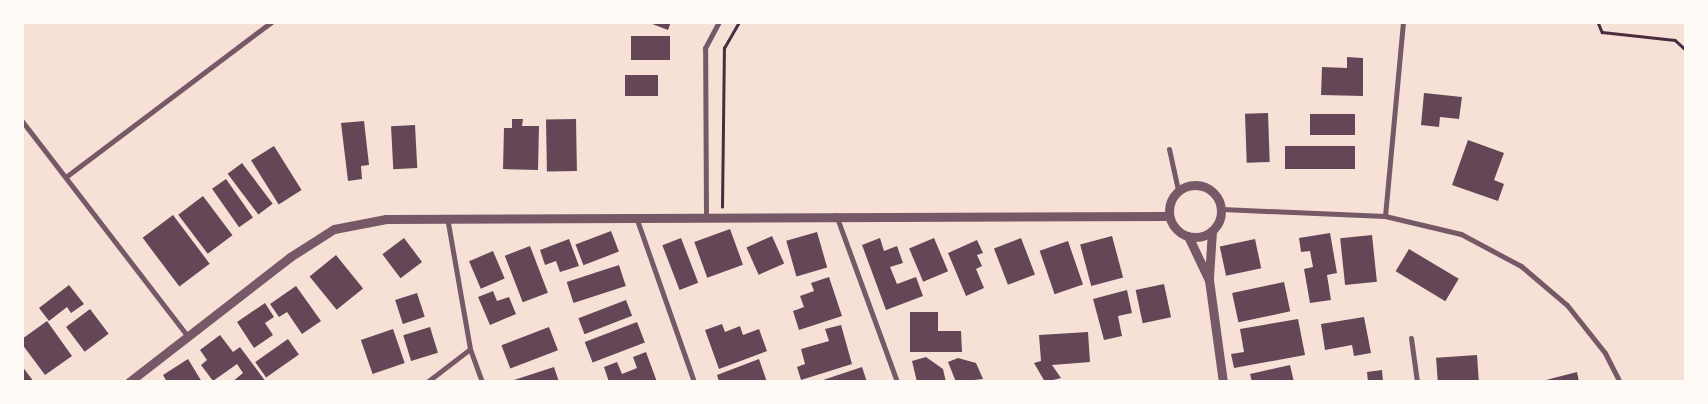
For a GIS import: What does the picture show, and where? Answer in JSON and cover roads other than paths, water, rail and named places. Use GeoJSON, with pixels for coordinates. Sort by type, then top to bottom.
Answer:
{"type":"FeatureCollection","features":[{"type":"Feature","properties":{"kind":"street"},"geometry":{"type":"LineString","coordinates":[[67,176],[271,22]]}},
{"type":"Feature","properties":{"kind":"street"},"geometry":{"type":"LineString","coordinates":[[706,215],[705,48],[719,22]]}},
{"type":"Feature","properties":{"kind":"street"},"geometry":{"type":"LineString","coordinates":[[1385,216],[1404,22]]}},
{"type":"Feature","properties":{"kind":"street"},"geometry":{"type":"LineString","coordinates":[[22,121],[67,176],[187,335]]}},
{"type":"Feature","properties":{"kind":"street"},"geometry":{"type":"LineString","coordinates":[[1169,149],[1178,190]]}},
{"type":"Feature","properties":{"kind":"street"},"geometry":{"type":"LineString","coordinates":[[1193,184],[1208,187],[1219,198],[1222,209],[1218,225],[1212,231],[1205,235],[1188,236],[1176,229],[1169,216],[1170,202],[1178,190],[1193,184]]}},
{"type":"Feature","properties":{"kind":"street"},"geometry":{"type":"LineString","coordinates":[[1222,209],[1385,216],[1461,234],[1521,266],[1567,306],[1605,353],[1620,382]]}},
{"type":"Feature","properties":{"kind":"street"},"geometry":{"type":"LineString","coordinates":[[636,215],[694,382]]}},
{"type":"Feature","properties":{"kind":"street"},"geometry":{"type":"LineString","coordinates":[[129,382],[187,335],[290,257],[334,230],[386,219],[447,216],[636,215],[1169,216]]}},
{"type":"Feature","properties":{"kind":"street"},"geometry":{"type":"LineString","coordinates":[[836,215],[897,382]]}},
{"type":"Feature","properties":{"kind":"street"},"geometry":{"type":"LineString","coordinates":[[447,216],[470,349],[482,382]]}},
{"type":"Feature","properties":{"kind":"street"},"geometry":{"type":"LineString","coordinates":[[1212,231],[1209,280],[1223,382]]}},
{"type":"Feature","properties":{"kind":"street"},"geometry":{"type":"LineString","coordinates":[[1188,236],[1209,280]]}},
{"type":"Feature","properties":{"kind":"street"},"geometry":{"type":"LineString","coordinates":[[1411,338],[1417,382]]}},
{"type":"Feature","properties":{"kind":"street"},"geometry":{"type":"LineString","coordinates":[[427,382],[470,349]]}}]}
